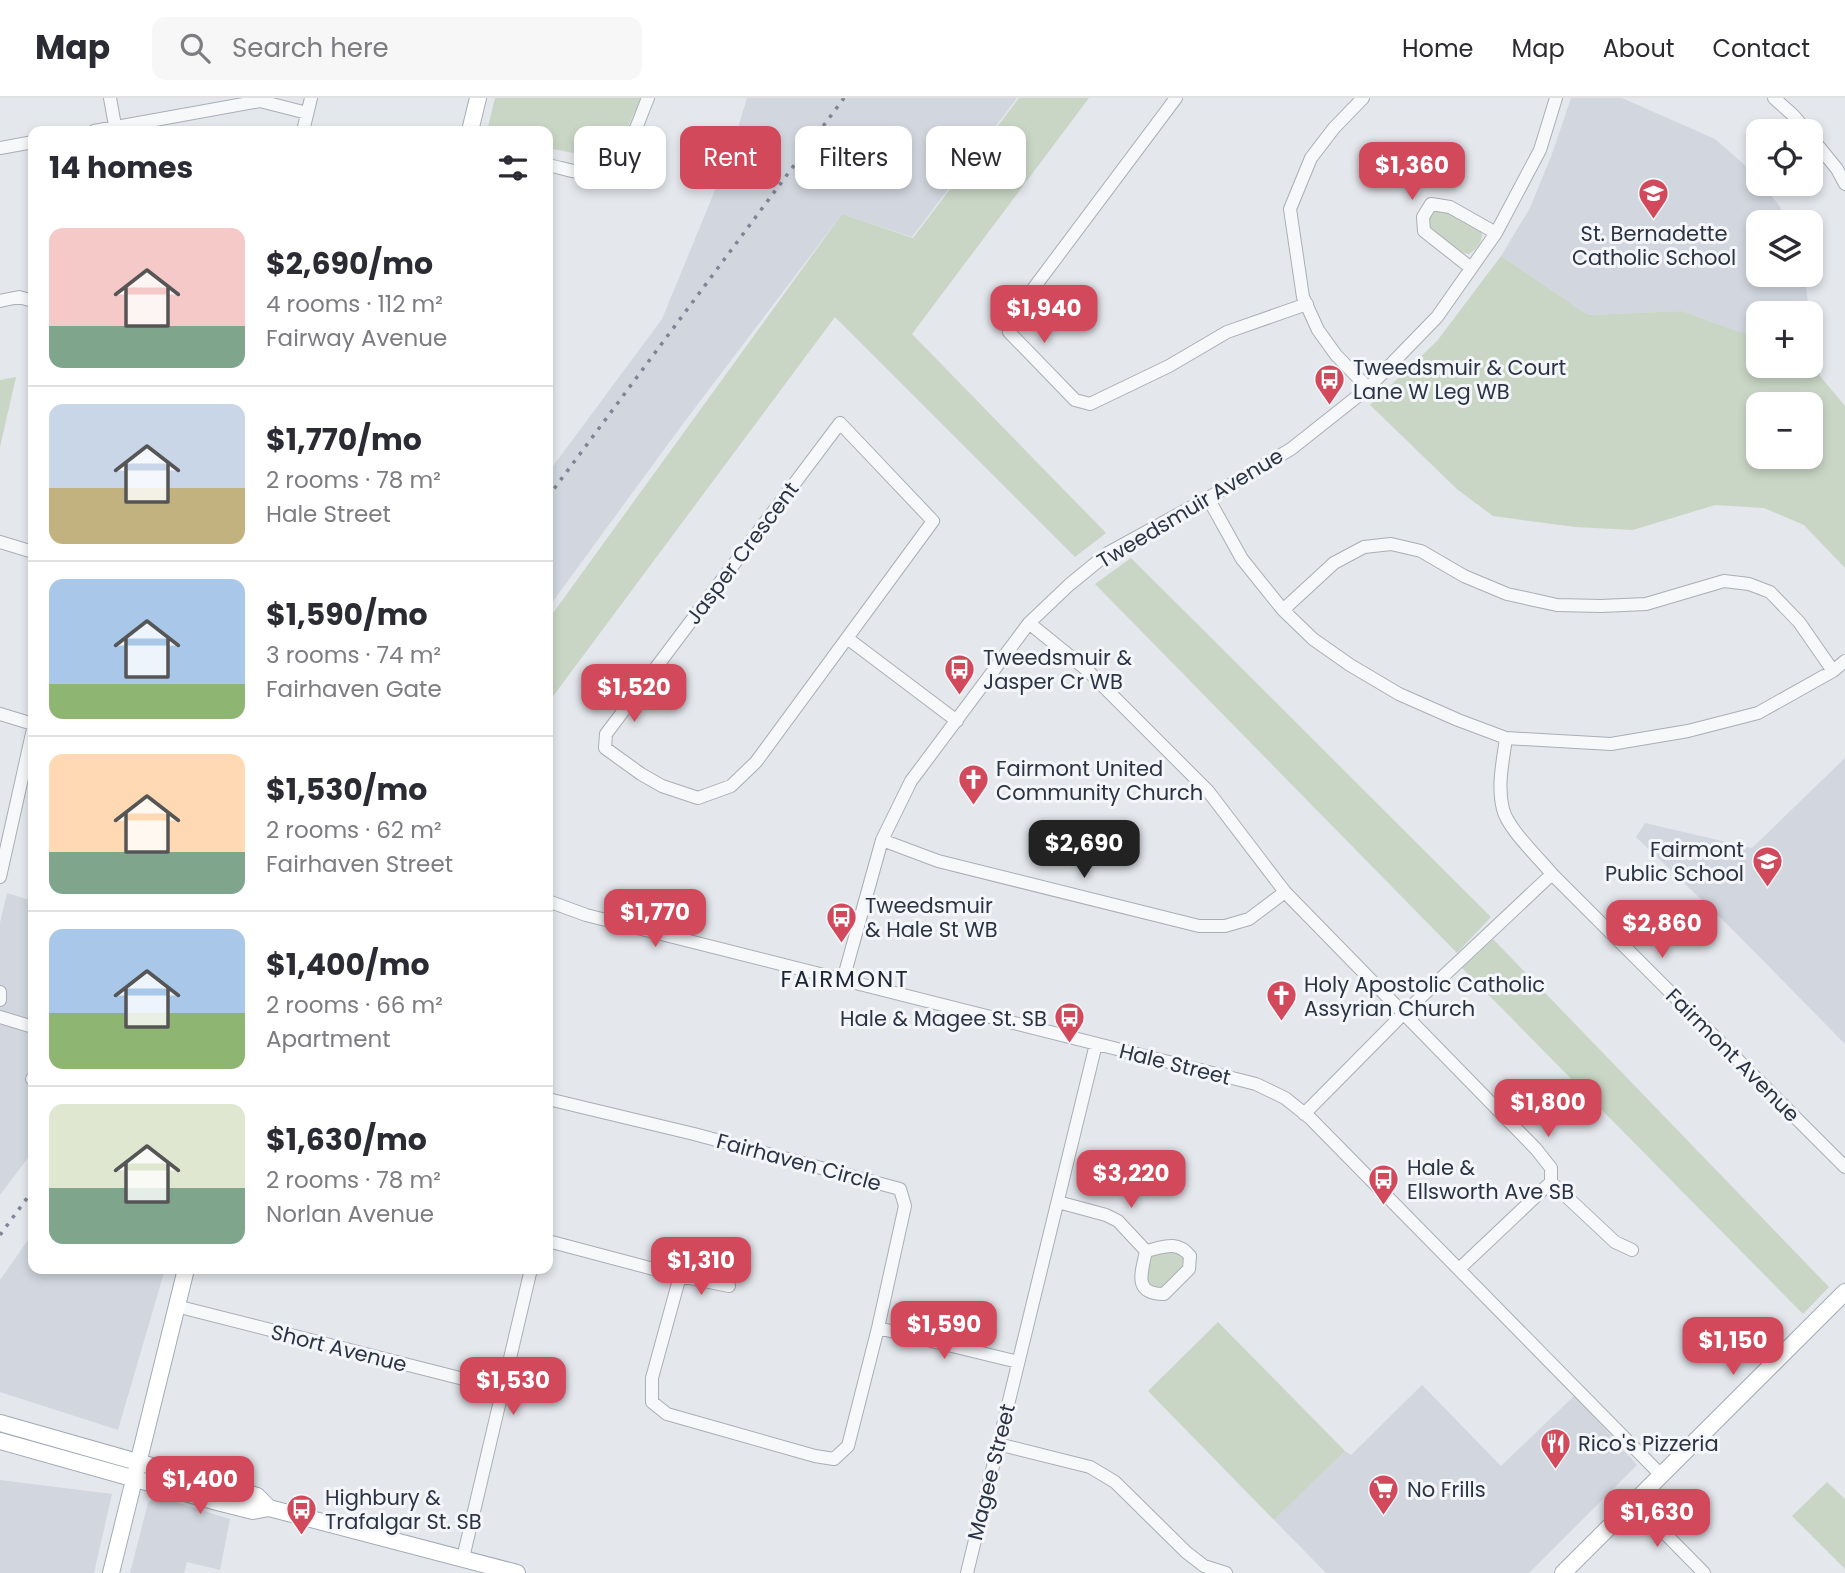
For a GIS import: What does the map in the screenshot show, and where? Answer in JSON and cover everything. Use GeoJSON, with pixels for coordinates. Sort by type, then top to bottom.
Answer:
{"type":"FeatureCollection","features":[{"type":"Feature","properties":{"kind":"main road"},"geometry":{"type":"LineString","coordinates":[[471,126],[478,98]]}},
{"type":"Feature","properties":{"kind":"main road"},"geometry":{"type":"LineString","coordinates":[[111,1573],[185,1274]]}},
{"type":"Feature","properties":{"kind":"main road"},"geometry":{"type":"LineString","coordinates":[[1563,1573],[1845,1292]]}},
{"type":"Feature","properties":{"kind":"main road"},"geometry":{"type":"LineString","coordinates":[[0,1423],[257,1496],[269,1508]]}},
{"type":"Feature","properties":{"kind":"main road"},"geometry":{"type":"LineString","coordinates":[[0,1441],[253,1511],[269,1508],[517,1573]]}},
{"type":"Feature","properties":{"kind":"street"},"geometry":{"type":"LineString","coordinates":[[110,98],[115,126]]}},
{"type":"Feature","properties":{"kind":"street"},"geometry":{"type":"LineString","coordinates":[[304,126],[311,98]]}},
{"type":"Feature","properties":{"kind":"street"},"geometry":{"type":"LineString","coordinates":[[553,166],[587,173],[611,169],[623,155],[648,98]]}},
{"type":"Feature","properties":{"kind":"street"},"geometry":{"type":"LineString","coordinates":[[1176,98],[1021,305],[1012,318],[1009,332],[1075,401],[1090,404],[1169,366],[1227,332],[1307,304]]}},
{"type":"Feature","properties":{"kind":"street"},"geometry":{"type":"LineString","coordinates":[[1363,98],[1334,128],[1311,158],[1290,209],[1303,298],[1318,330],[1336,355],[1368,388]]}},
{"type":"Feature","properties":{"kind":"street","name":"Tweedsmuir Avenue"},"geometry":{"type":"LineString","coordinates":[[843,980],[882,840],[911,781],[1029,623],[1108,553],[1290,449],[1368,388],[1437,317],[1496,233],[1540,150],[1556,98]]}},
{"type":"Feature","properties":{"kind":"street"},"geometry":{"type":"LineString","coordinates":[[1774,98],[1796,119]]}},
{"type":"Feature","properties":{"kind":"street"},"geometry":{"type":"LineString","coordinates":[[131,126],[260,101],[307,113]]}},
{"type":"Feature","properties":{"kind":"street"},"geometry":{"type":"LineString","coordinates":[[0,148],[28,143]]}},
{"type":"Feature","properties":{"kind":"street"},"geometry":{"type":"LineString","coordinates":[[1823,152],[1845,184]]}},
{"type":"Feature","properties":{"kind":"street"},"geometry":{"type":"LineString","coordinates":[[1471,268],[1423,231],[1423,217],[1431,204],[1450,207],[1496,233]]}},
{"type":"Feature","properties":{"kind":"street"},"geometry":{"type":"LineString","coordinates":[[0,301],[19,297],[28,300]]}},
{"type":"Feature","properties":{"kind":"street","name":"Jasper Crescent"},"geometry":{"type":"LineString","coordinates":[[840,423],[933,521],[847,638],[756,762],[731,786],[698,798],[662,786],[641,775],[604,748],[606,734],[840,423]]}},
{"type":"Feature","properties":{"kind":"street"},"geometry":{"type":"LineString","coordinates":[[1208,498],[1242,558],[1283,610],[1313,639],[1399,694],[1506,738],[1611,744],[1688,731],[1758,713],[1833,671],[1845,661]]}},
{"type":"Feature","properties":{"kind":"street"},"geometry":{"type":"LineString","coordinates":[[0,542],[28,550]]}},
{"type":"Feature","properties":{"kind":"street"},"geometry":{"type":"LineString","coordinates":[[1283,610],[1334,563],[1364,547],[1391,544],[1421,551],[1464,576],[1507,594],[1557,605],[1646,604],[1724,581],[1748,584],[1770,592],[1799,622],[1833,671]]}},
{"type":"Feature","properties":{"kind":"street"},"geometry":{"type":"LineString","coordinates":[[1029,623],[1087,670],[1208,792],[1285,892],[1551,1168],[1551,1182],[1459,1269]]}},
{"type":"Feature","properties":{"kind":"street"},"geometry":{"type":"LineString","coordinates":[[847,638],[957,721]]}},
{"type":"Feature","properties":{"kind":"street"},"geometry":{"type":"LineString","coordinates":[[0,714],[28,724]]}},
{"type":"Feature","properties":{"kind":"street","name":"Fairmont Avenue"},"geometry":{"type":"LineString","coordinates":[[1506,738],[1500,784],[1503,811],[1518,835],[1552,874],[1845,1167]]}},
{"type":"Feature","properties":{"kind":"street"},"geometry":{"type":"LineString","coordinates":[[0,877],[28,749]]}},
{"type":"Feature","properties":{"kind":"street"},"geometry":{"type":"LineString","coordinates":[[882,840],[939,861],[1199,926],[1225,926],[1249,919],[1285,892]]}},
{"type":"Feature","properties":{"kind":"street"},"geometry":{"type":"LineString","coordinates":[[1304,1114],[1403,1014],[1552,874]]}},
{"type":"Feature","properties":{"kind":"street","name":"Hale Street"},"geometry":{"type":"LineString","coordinates":[[553,903],[586,915],[1256,1084],[1285,1098],[1459,1269],[1661,1475]]}},
{"type":"Feature","properties":{"kind":"street"},"geometry":{"type":"LineString","coordinates":[[0,992],[0,1000]]}},
{"type":"Feature","properties":{"kind":"street"},"geometry":{"type":"LineString","coordinates":[[0,1017],[28,1025]]}},
{"type":"Feature","properties":{"kind":"street","name":"Magee Street"},"geometry":{"type":"LineString","coordinates":[[967,1573],[1096,1044]]}},
{"type":"Feature","properties":{"kind":"street","name":"Fairhaven Circle"},"geometry":{"type":"LineString","coordinates":[[553,1100],[694,1134],[900,1189],[905,1206],[878,1328],[848,1446],[834,1459],[667,1414],[652,1402],[652,1378],[680,1276]]}},
{"type":"Feature","properties":{"kind":"street"},"geometry":{"type":"LineString","coordinates":[[1551,1182],[1615,1242],[1632,1251]]}},
{"type":"Feature","properties":{"kind":"street"},"geometry":{"type":"LineString","coordinates":[[1058,1202],[1118,1221],[1146,1251]]}},
{"type":"Feature","properties":{"kind":"street"},"geometry":{"type":"LineString","coordinates":[[553,1242],[729,1286]]}},
{"type":"Feature","properties":{"kind":"street"},"geometry":{"type":"LineString","coordinates":[[1173,1245],[1184,1248],[1190,1256],[1189,1269],[1164,1294],[1152,1294],[1143,1287],[1141,1278],[1146,1251],[1173,1245]]}},
{"type":"Feature","properties":{"kind":"street"},"geometry":{"type":"LineString","coordinates":[[463,1558],[530,1274]]}},
{"type":"Feature","properties":{"kind":"street","name":"Short Avenue"},"geometry":{"type":"LineString","coordinates":[[176,1306],[503,1389]]}},
{"type":"Feature","properties":{"kind":"street"},"geometry":{"type":"LineString","coordinates":[[878,1328],[1018,1362]]}},
{"type":"Feature","properties":{"kind":"street"},"geometry":{"type":"LineString","coordinates":[[998,1444],[1099,1472],[1115,1482],[1185,1552],[1204,1566],[1226,1573]]}},
{"type":"Feature","properties":{"kind":"street"},"geometry":{"type":"LineString","coordinates":[[1634,1502],[1704,1573]]}},
{"type":"Feature","properties":{"kind":"shaded area"},"geometry":{"type":"Polygon","coordinates":[[[747,98],[1017,98],[996,126],[926,126],[926,189],[948,189],[912,237],[842,214],[553,601],[553,466],[662,319],[716,189],[781,189],[781,126],[738,126],[747,98]]]}},
{"type":"Feature","properties":{"kind":"shaded area","name":"St. Bernadette Catholic School"},"geometry":{"type":"Polygon","coordinates":[[[1571,98],[1622,98],[1715,139],[1746,166],[1746,196],[1771,196],[1781,210],[1746,210],[1746,287],[1806,287],[1808,301],[1746,301],[1746,334],[1682,311],[1588,315],[1501,256],[1530,208],[1571,98]]]}},
{"type":"Feature","properties":{"kind":"shaded area","name":"Fairmont Public School"},"geometry":{"type":"Polygon","coordinates":[[[1845,758],[1845,1044],[1731,928],[1636,837],[1645,823],[1752,848],[1845,758]]]}},
{"type":"Feature","properties":{"kind":"shaded area"},"geometry":{"type":"Polygon","coordinates":[[[7,893],[28,899],[28,1158],[0,1195],[0,923],[7,893]]]}},
{"type":"Feature","properties":{"kind":"shaded area"},"geometry":{"type":"Polygon","coordinates":[[[28,1240],[28,1274],[164,1274],[118,1430],[0,1392],[0,1280],[28,1240]]]}},
{"type":"Feature","properties":{"kind":"shaded area"},"geometry":{"type":"Polygon","coordinates":[[[1422,1385],[1501,1466],[1575,1395],[1637,1465],[1529,1573],[1326,1573],[1274,1520],[1345,1451],[1351,1455],[1422,1385]]]}},
{"type":"Feature","properties":{"kind":"shaded area"},"geometry":{"type":"Polygon","coordinates":[[[0,1480],[112,1494],[94,1573],[0,1573],[0,1480]]]}},
{"type":"Feature","properties":{"kind":"shaded area"},"geometry":{"type":"Polygon","coordinates":[[[156,1496],[230,1519],[220,1570],[187,1562],[184,1573],[130,1573],[148,1503],[156,1496]]]}},
{"type":"Feature","properties":{"kind":"green space"},"geometry":{"type":"Polygon","coordinates":[[[495,98],[641,98],[628,126],[574,126],[574,153],[553,149],[553,126],[488,126],[495,98]]]}},
{"type":"Feature","properties":{"kind":"green space"},"geometry":{"type":"Polygon","coordinates":[[[1019,98],[1089,98],[1026,182],[1026,126],[998,126],[1019,98]]]}},
{"type":"Feature","properties":{"kind":"green space"},"geometry":{"type":"Polygon","coordinates":[[[950,189],[1021,189],[912,334],[1106,533],[1075,557],[835,317],[553,696],[553,613],[842,214],[913,238],[950,189]]]}},
{"type":"Feature","properties":{"kind":"green space"},"geometry":{"type":"Polygon","coordinates":[[[1435,209],[1460,218],[1482,233],[1477,248],[1469,254],[1463,253],[1436,236],[1428,227],[1430,213],[1435,209]]]}},
{"type":"Feature","properties":{"kind":"green space"},"geometry":{"type":"Polygon","coordinates":[[[1501,256],[1588,315],[1682,311],[1746,334],[1746,378],[1822,378],[1845,406],[1845,568],[1804,525],[1764,508],[1715,505],[1633,530],[1575,527],[1493,516],[1458,490],[1370,405],[1437,341],[1501,256]]]}},
{"type":"Feature","properties":{"kind":"green space"},"geometry":{"type":"Polygon","coordinates":[[[16,377],[0,447],[0,380],[16,377]]]}},
{"type":"Feature","properties":{"kind":"green space"},"geometry":{"type":"Polygon","coordinates":[[[1131,558],[1491,917],[1457,953],[1095,584],[1131,558]]]}},
{"type":"Feature","properties":{"kind":"green space"},"geometry":{"type":"Polygon","coordinates":[[[1493,939],[1829,1287],[1803,1314],[1462,968],[1493,939]]]}},
{"type":"Feature","properties":{"kind":"green space"},"geometry":{"type":"Polygon","coordinates":[[[1171,1251],[1183,1259],[1182,1269],[1162,1288],[1154,1286],[1147,1276],[1150,1259],[1157,1254],[1171,1251]]]}},
{"type":"Feature","properties":{"kind":"green space"},"geometry":{"type":"Polygon","coordinates":[[[1218,1322],[1345,1451],[1274,1520],[1148,1391],[1218,1322]]]}},
{"type":"Feature","properties":{"kind":"green space"},"geometry":{"type":"Polygon","coordinates":[[[1827,1482],[1845,1499],[1845,1569],[1792,1516],[1827,1482]]]}},
{"type":"Feature","properties":{"kind":"railway"},"geometry":{"type":"LineString","coordinates":[[553,490],[844,98]]}},
{"type":"Feature","properties":{"kind":"railway"},"geometry":{"type":"LineString","coordinates":[[0,1235],[28,1197]]}},
{"type":"Feature","properties":{"kind":"place","name":"St. Bernadette Catholic School"},"geometry":{"type":"Point","coordinates":[1654,220]}},
{"type":"Feature","properties":{"kind":"place","name":"Tweedsmuir & Court Lane W Leg WB"},"geometry":{"type":"Point","coordinates":[1330,406]}},
{"type":"Feature","properties":{"kind":"place","name":"Tweedsmuir & Jasper Cr WB"},"geometry":{"type":"Point","coordinates":[960,696]}},
{"type":"Feature","properties":{"kind":"place","name":"Fairmont United Community Church"},"geometry":{"type":"Point","coordinates":[973,807]}},
{"type":"Feature","properties":{"kind":"place","name":"Fairmont Public School"},"geometry":{"type":"Point","coordinates":[1767,888]}},
{"type":"Feature","properties":{"kind":"place","name":"Tweedsmuir & Hale St WB"},"geometry":{"type":"Point","coordinates":[842,944]}},
{"type":"Feature","properties":{"kind":"place","name":"Holy Apostolic Catholic Assyrian Church"},"geometry":{"type":"Point","coordinates":[1281,1023]}},
{"type":"Feature","properties":{"kind":"place","name":"Hale & Magee St. SB"},"geometry":{"type":"Point","coordinates":[1070,1045]}},
{"type":"Feature","properties":{"kind":"place","name":"Hale & Ellsworth Ave SB"},"geometry":{"type":"Point","coordinates":[1384,1206]}},
{"type":"Feature","properties":{"kind":"place","name":"Rico's Pizzeria"},"geometry":{"type":"Point","coordinates":[1555,1470]}},
{"type":"Feature","properties":{"kind":"place","name":"No Frills"},"geometry":{"type":"Point","coordinates":[1384,1516]}},
{"type":"Feature","properties":{"kind":"place","name":"Highbury & Trafalgar St. SB"},"geometry":{"type":"Point","coordinates":[302,1536]}},
{"type":"Feature","properties":{"kind":"district","name":"FAIRMONT"},"geometry":{"type":"Point","coordinates":[845,979]}}]}
